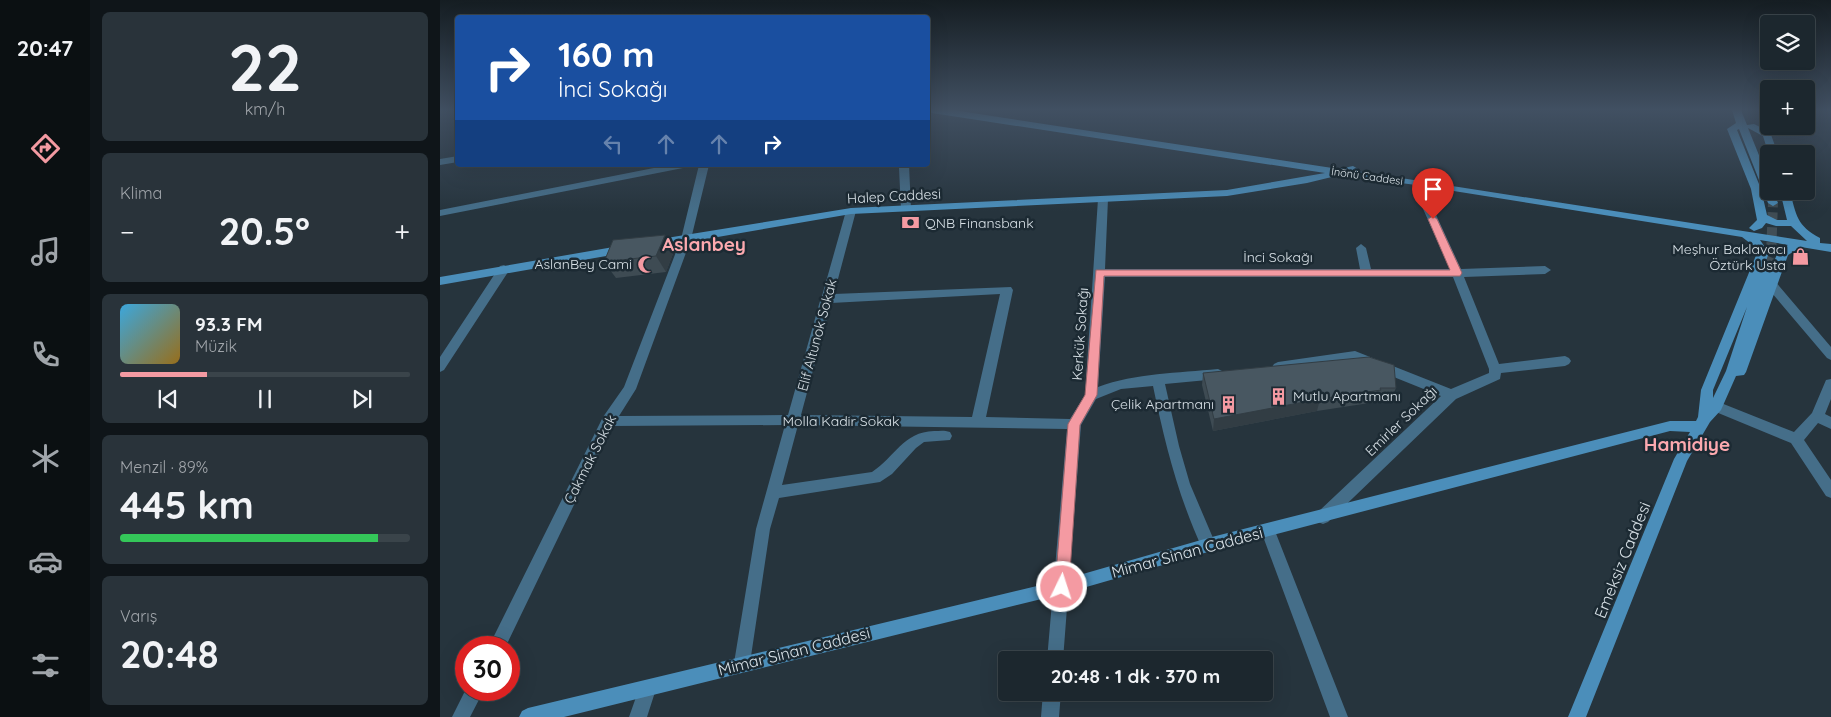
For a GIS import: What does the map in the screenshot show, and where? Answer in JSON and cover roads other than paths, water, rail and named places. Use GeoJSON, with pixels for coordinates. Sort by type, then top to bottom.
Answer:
{"type":"FeatureCollection","features":[{"type":"Feature","properties":{"kind":"main road","name":"İnönü Caddesi"},"geometry":{"type":"LineString","coordinates":[[1152,143],[1749,231]]}},
{"type":"Feature","properties":{"kind":"main road","name":"İnönü Caddesi"},"geometry":{"type":"LineString","coordinates":[[1182,143],[1749,231],[1797,244],[1831,248]]}},
{"type":"Feature","properties":{"kind":"main road"},"geometry":{"type":"LineString","coordinates":[[1738,143],[1755,187],[1762,217],[1760,224],[1749,231]]}},
{"type":"Feature","properties":{"kind":"main road"},"geometry":{"type":"LineString","coordinates":[[1752,143],[1760,165]]}},
{"type":"Feature","properties":{"kind":"main road"},"geometry":{"type":"LineString","coordinates":[[1753,143],[1760,163]]}},
{"type":"Feature","properties":{"kind":"main road","name":"Halep Caddesi"},"geometry":{"type":"LineString","coordinates":[[440,281],[851,212],[1227,193],[1353,169]]}},
{"type":"Feature","properties":{"kind":"main road"},"geometry":{"type":"LineString","coordinates":[[1788,200],[1798,231],[1816,241]]}},
{"type":"Feature","properties":{"kind":"main road"},"geometry":{"type":"LineString","coordinates":[[1762,217],[1776,223],[1794,222]]}},
{"type":"Feature","properties":{"kind":"main road"},"geometry":{"type":"LineString","coordinates":[[1749,231],[1831,244]]}},
{"type":"Feature","properties":{"kind":"main road"},"geometry":{"type":"LineString","coordinates":[[1749,231],[1768,263]]}},
{"type":"Feature","properties":{"kind":"main road","name":"Emeksiz Caddesi"},"geometry":{"type":"LineString","coordinates":[[1702,422],[1707,390],[1768,263],[1797,244]]}},
{"type":"Feature","properties":{"kind":"main road","name":"Emeksiz Caddesi"},"geometry":{"type":"LineString","coordinates":[[1577,717],[1681,459],[1702,422],[1732,391],[1770,283],[1768,263]]}},
{"type":"Feature","properties":{"kind":"main road","name":"Emeksiz Caddesi"},"geometry":{"type":"LineString","coordinates":[[1716,406],[1732,371],[1768,263]]}},
{"type":"Feature","properties":{"kind":"main road","name":"Mimar Sinan Caddesi"},"geometry":{"type":"LineString","coordinates":[[528,717],[647,689],[742,663],[1062,587],[1208,545],[1323,517],[1670,426],[1702,422]]}},
{"type":"Feature","properties":{"kind":"street"},"geometry":{"type":"LineString","coordinates":[[440,162],[455,160]]}},
{"type":"Feature","properties":{"kind":"street"},"geometry":{"type":"LineString","coordinates":[[440,213],[518,200],[674,167]]}},
{"type":"Feature","properties":{"kind":"street","name":"Çakmak Sokak"},"geometry":{"type":"LineString","coordinates":[[502,636],[608,421],[630,389],[686,239],[704,167]]}},
{"type":"Feature","properties":{"kind":"street"},"geometry":{"type":"LineString","coordinates":[[904,167],[906,209]]}},
{"type":"Feature","properties":{"kind":"street"},"geometry":{"type":"LineString","coordinates":[[1416,182],[1457,273],[1495,369],[1565,361]]}},
{"type":"Feature","properties":{"kind":"street","name":"Kerkük Sokağı"},"geometry":{"type":"LineString","coordinates":[[1056,651],[1074,424],[1091,395],[1103,199]]}},
{"type":"Feature","properties":{"kind":"street","name":"Elif Altunok Sokak"},"geometry":{"type":"LineString","coordinates":[[742,663],[762,529],[851,212]]}},
{"type":"Feature","properties":{"kind":"street"},"geometry":{"type":"LineString","coordinates":[[1360,248],[1366,272]]}},
{"type":"Feature","properties":{"kind":"street"},"geometry":{"type":"LineString","coordinates":[[440,367],[504,269]]}},
{"type":"Feature","properties":{"kind":"street","name":"İnci Sokağı"},"geometry":{"type":"LineString","coordinates":[[1100,272],[1457,273],[1545,270]]}},
{"type":"Feature","properties":{"kind":"street"},"geometry":{"type":"LineString","coordinates":[[1770,283],[1831,355]]}},
{"type":"Feature","properties":{"kind":"street"},"geometry":{"type":"LineString","coordinates":[[826,299],[1007,290],[978,422]]}},
{"type":"Feature","properties":{"kind":"street"},"geometry":{"type":"LineString","coordinates":[[1267,368],[1355,356],[1451,394]]}},
{"type":"Feature","properties":{"kind":"street","name":"Emirler Sokağı"},"geometry":{"type":"LineString","coordinates":[[1323,517],[1451,394],[1495,376],[1495,369]]}},
{"type":"Feature","properties":{"kind":"street"},"geometry":{"type":"LineString","coordinates":[[1091,395],[1120,384],[1227,373]]}},
{"type":"Feature","properties":{"kind":"street"},"geometry":{"type":"LineString","coordinates":[[1158,380],[1172,446],[1183,484],[1208,545]]}},
{"type":"Feature","properties":{"kind":"street"},"geometry":{"type":"LineString","coordinates":[[1796,439],[1817,416],[1831,384]]}},
{"type":"Feature","properties":{"kind":"street"},"geometry":{"type":"LineString","coordinates":[[1716,406],[1796,439],[1831,492]]}},
{"type":"Feature","properties":{"kind":"street"},"geometry":{"type":"LineString","coordinates":[[1817,416],[1831,424]]}},
{"type":"Feature","properties":{"kind":"street","name":"Molla Kadir Sokak"},"geometry":{"type":"LineString","coordinates":[[608,421],[794,420],[1074,424]]}},
{"type":"Feature","properties":{"kind":"street"},"geometry":{"type":"LineString","coordinates":[[773,493],[875,478],[887,470],[911,444],[922,437],[944,436]]}},
{"type":"Feature","properties":{"kind":"street"},"geometry":{"type":"LineString","coordinates":[[1268,531],[1339,717]]}},
{"type":"Feature","properties":{"kind":"street"},"geometry":{"type":"LineString","coordinates":[[638,717],[647,689]]}},
{"type":"Feature","properties":{"kind":"street"},"geometry":{"type":"LineString","coordinates":[[461,717],[469,701]]}},
{"type":"Feature","properties":{"kind":"street"},"geometry":{"type":"LineString","coordinates":[[1050,717],[1051,701]]}},
{"type":"Feature","properties":{"kind":"tunnel"},"geometry":{"type":"LineString","coordinates":[[1766,266],[1771,256],[1773,203]]}},
{"type":"Feature","properties":{"kind":"place","name":"QNB Finansbank"},"geometry":{"type":"Point","coordinates":[911,223]}},
{"type":"Feature","properties":{"kind":"place","name":"Meşhur Baklavacı Öztürk Usta"},"geometry":{"type":"Point","coordinates":[1800,257]}},
{"type":"Feature","properties":{"kind":"place","name":"AslanBey Cami"},"geometry":{"type":"Point","coordinates":[646,264]}},
{"type":"Feature","properties":{"kind":"place","name":"Mutlu Apartmanı"},"geometry":{"type":"Point","coordinates":[1279,396]}},
{"type":"Feature","properties":{"kind":"place","name":"Çelik Apartmanı"},"geometry":{"type":"Point","coordinates":[1228,404]}},
{"type":"Feature","properties":{"kind":"district","name":"Aslanbey"},"geometry":{"type":"Point","coordinates":[704,244]}},
{"type":"Feature","properties":{"kind":"district","name":"Hamidiye"},"geometry":{"type":"Point","coordinates":[1687,444]}}]}
